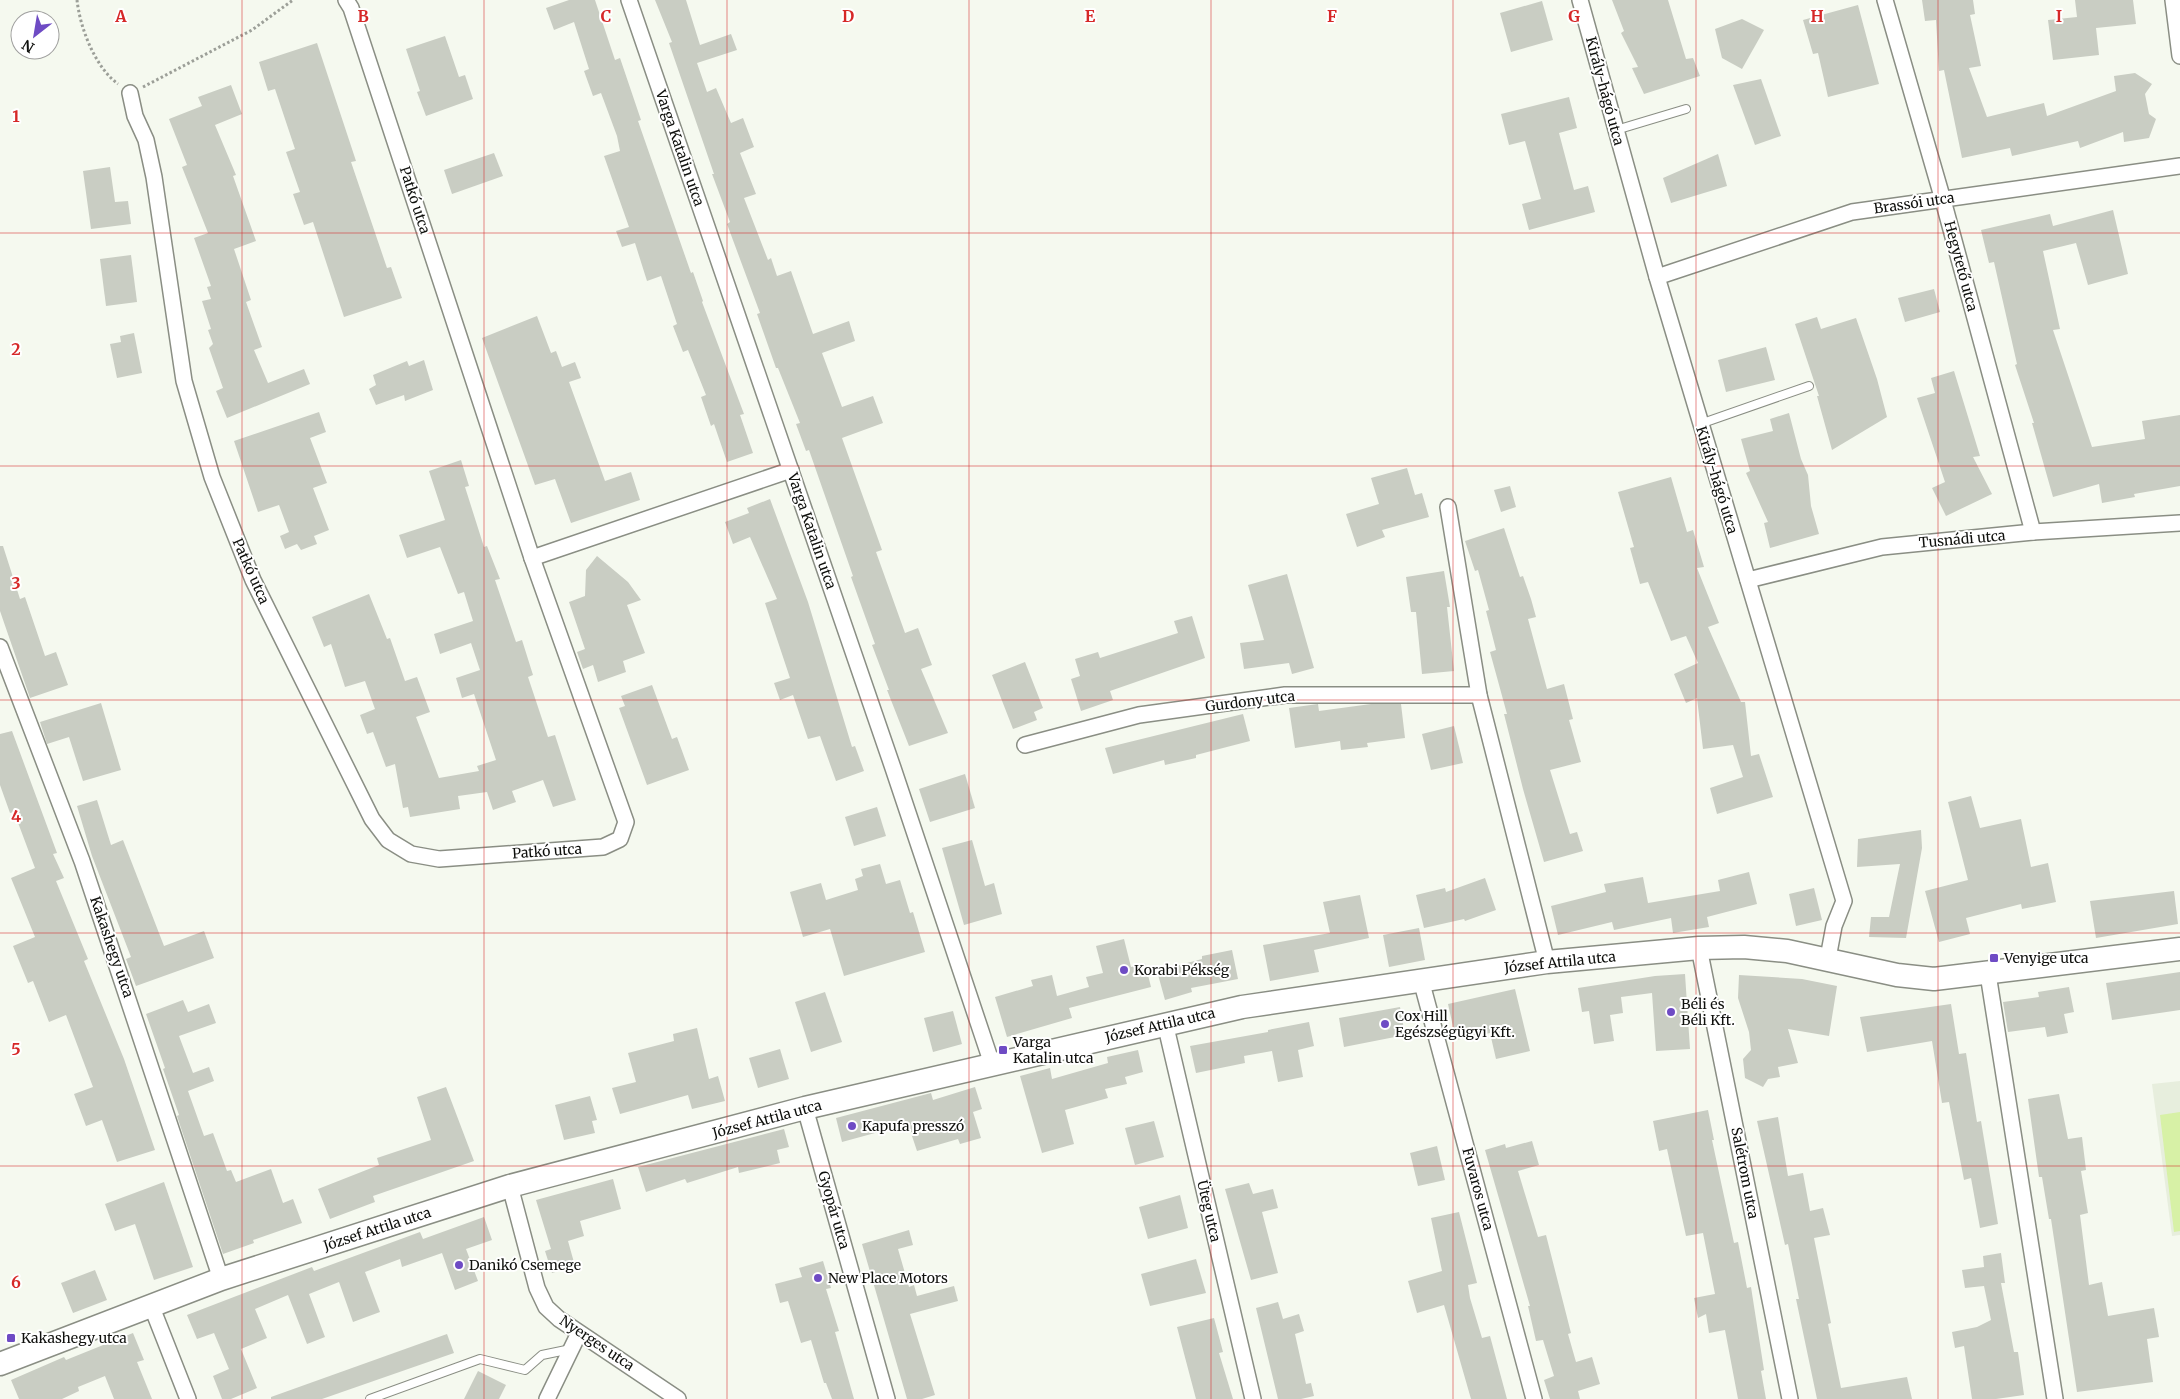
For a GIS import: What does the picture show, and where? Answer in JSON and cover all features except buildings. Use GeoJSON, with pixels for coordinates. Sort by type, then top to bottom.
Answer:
{"type":"FeatureCollection","features":[{"type":"Feature","properties":{"kind":"street","name":"Patkó utca"},"geometry":{"type":"LineString","coordinates":[[130,93],[135,116],[146,140],[154,177],[184,381],[212,477],[253,580],[372,819],[388,840],[411,854],[439,859],[603,847],[620,838],[626,822],[532,558],[351,8],[346,0]]}},
{"type":"Feature","properties":{"kind":"street","name":"Varga Katalin utca"},"geometry":{"type":"LineString","coordinates":[[629,0],[791,470],[992,1064]]}},
{"type":"Feature","properties":{"kind":"street","name":"Király-hágó utca"},"geometry":{"type":"LineString","coordinates":[[1580,0],[1700,424],[1844,901],[1834,926],[1828,958]]}},
{"type":"Feature","properties":{"kind":"street","name":"Hegytető utca"},"geometry":{"type":"LineString","coordinates":[[1885,0],[1943,200],[2033,532]]}},
{"type":"Feature","properties":{"kind":"street"},"geometry":{"type":"LineString","coordinates":[[2173,0],[2180,56]]}},
{"type":"Feature","properties":{"kind":"street","name":"Brassói utca"},"geometry":{"type":"LineString","coordinates":[[1657,277],[1852,212],[2180,166]]}},
{"type":"Feature","properties":{"kind":"street"},"geometry":{"type":"LineString","coordinates":[[532,558],[791,470]]}},
{"type":"Feature","properties":{"kind":"street"},"geometry":{"type":"LineString","coordinates":[[1448,507],[1479,695],[1547,962]]}},
{"type":"Feature","properties":{"kind":"street","name":"Tusnádi utca"},"geometry":{"type":"LineString","coordinates":[[1748,580],[1882,547],[2033,532],[2180,523]]}},
{"type":"Feature","properties":{"kind":"street","name":"Kakashegy utca"},"geometry":{"type":"LineString","coordinates":[[0,647],[82,861],[221,1279]]}},
{"type":"Feature","properties":{"kind":"street","name":"Gurdony utca"},"geometry":{"type":"LineString","coordinates":[[1026,745],[1138,715],[1285,695],[1479,695]]}},
{"type":"Feature","properties":{"kind":"street","name":"József Attila utca"},"geometry":{"type":"LineString","coordinates":[[0,1364],[221,1279],[510,1186],[805,1108],[1242,1006],[1547,962],[1699,948],[1744,947],[1787,950],[1897,975],[1934,979],[1988,974],[2180,949]]}},
{"type":"Feature","properties":{"kind":"street","name":"Salétrom utca"},"geometry":{"type":"LineString","coordinates":[[1699,948],[1790,1399]]}},
{"type":"Feature","properties":{"kind":"street"},"geometry":{"type":"LineString","coordinates":[[1988,974],[2055,1399]]}},
{"type":"Feature","properties":{"kind":"street","name":"Fuvaros utca"},"geometry":{"type":"LineString","coordinates":[[1421,980],[1534,1399]]}},
{"type":"Feature","properties":{"kind":"street","name":"Üteg utca"},"geometry":{"type":"LineString","coordinates":[[1165,1023],[1253,1399]]}},
{"type":"Feature","properties":{"kind":"street","name":"Gyopár utca"},"geometry":{"type":"LineString","coordinates":[[805,1108],[887,1399]]}},
{"type":"Feature","properties":{"kind":"street","name":"Nyerges utca"},"geometry":{"type":"LineString","coordinates":[[510,1186],[537,1288],[546,1307],[580,1333],[678,1399]]}},
{"type":"Feature","properties":{"kind":"street"},"geometry":{"type":"LineString","coordinates":[[152,1305],[188,1399]]}},
{"type":"Feature","properties":{"kind":"street"},"geometry":{"type":"LineString","coordinates":[[547,1399],[580,1333]]}},
{"type":"Feature","properties":{"kind":"lane"},"geometry":{"type":"LineString","coordinates":[[1616,130],[1686,109]]}},
{"type":"Feature","properties":{"kind":"lane"},"geometry":{"type":"LineString","coordinates":[[1700,424],[1809,386]]}},
{"type":"Feature","properties":{"kind":"lane"},"geometry":{"type":"LineString","coordinates":[[370,1399],[480,1359],[525,1370],[542,1355],[571,1349]]}},
{"type":"Feature","properties":{"kind":"path"},"geometry":{"type":"LineString","coordinates":[[77,0],[83,26],[97,60],[114,81],[130,93],[252,30],[293,0]]}},
{"type":"Feature","properties":{"kind":"shaded area"},"geometry":{"type":"Polygon","coordinates":[[[2180,1081],[2180,1235],[2172,1236],[2152,1084],[2180,1081]]]}},
{"type":"Feature","properties":{"kind":"green space"},"geometry":{"type":"Polygon","coordinates":[[[2180,1112],[2180,1231],[2174,1232],[2160,1115],[2180,1112]]]}},
{"type":"Feature","properties":{"kind":"place","name":"Venyige utca"},"geometry":{"type":"Point","coordinates":[1994,958]}},
{"type":"Feature","properties":{"kind":"place","name":"Korabi Pékség"},"geometry":{"type":"Point","coordinates":[1124,970]}},
{"type":"Feature","properties":{"kind":"place","name":"Béli és Béli Kft."},"geometry":{"type":"Point","coordinates":[1671,1012]}},
{"type":"Feature","properties":{"kind":"place","name":"Cox Hill Egészségügyi Kft."},"geometry":{"type":"Point","coordinates":[1385,1024]}},
{"type":"Feature","properties":{"kind":"place","name":"Varga Katalin utca"},"geometry":{"type":"Point","coordinates":[1003,1050]}},
{"type":"Feature","properties":{"kind":"place","name":"Kapufa presszó"},"geometry":{"type":"Point","coordinates":[852,1126]}},
{"type":"Feature","properties":{"kind":"place","name":"Danikó Csemege"},"geometry":{"type":"Point","coordinates":[459,1265]}},
{"type":"Feature","properties":{"kind":"place","name":"New Place Motors"},"geometry":{"type":"Point","coordinates":[818,1278]}},
{"type":"Feature","properties":{"kind":"place","name":"Kakashegy utca"},"geometry":{"type":"Point","coordinates":[11,1338]}}]}
